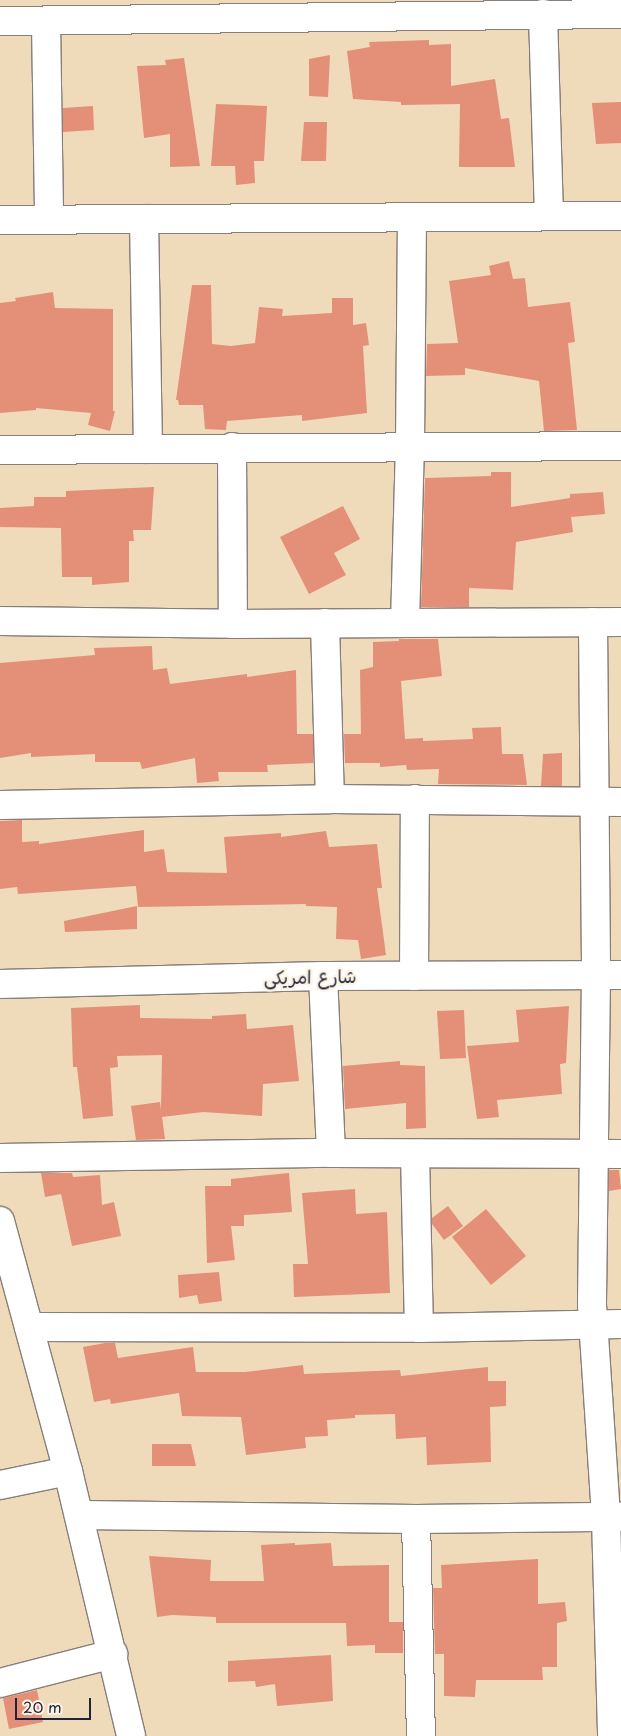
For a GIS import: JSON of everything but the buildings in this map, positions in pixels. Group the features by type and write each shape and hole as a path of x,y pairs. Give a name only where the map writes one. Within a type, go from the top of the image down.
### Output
{"street":[{"path":"0,21 46,21 206,9 404,8 544,14 621,14"},
{"path":"544,14 549,216"},
{"path":"46,21 49,219"},
{"path":"0,220 621,216"},
{"path":"404,623 410,446 412,218"},
{"path":"144,219 148,449"},
{"path":"0,450 232,447 621,446"},
{"path":"232,447 233,624"},
{"path":"0,621 233,624 621,622"},
{"path":"593,622 594,802 608,975 594,1155 593,1324 613,1518 612,1736"},
{"path":"325,623 330,799"},
{"path":"0,805 330,799 621,802"},
{"path":"414,976 415,799"},
{"name":"شارع امريكى","path":"0,984 323,976 608,975"},
{"path":"323,976 332,1153"},
{"path":"0,1158 332,1153 621,1154"},
{"path":"415,1154 419,1328"},
{"path":"0,1222 9,1288 29,1327 79,1515 131,1736"},
{"path":"29,1327 419,1328 621,1324"},
{"path":"0,1485 68,1471"},
{"path":"79,1515 416,1519 613,1518"},
{"path":"416,1519 421,1736"},
{"path":"0,1683 113,1654"}]}
